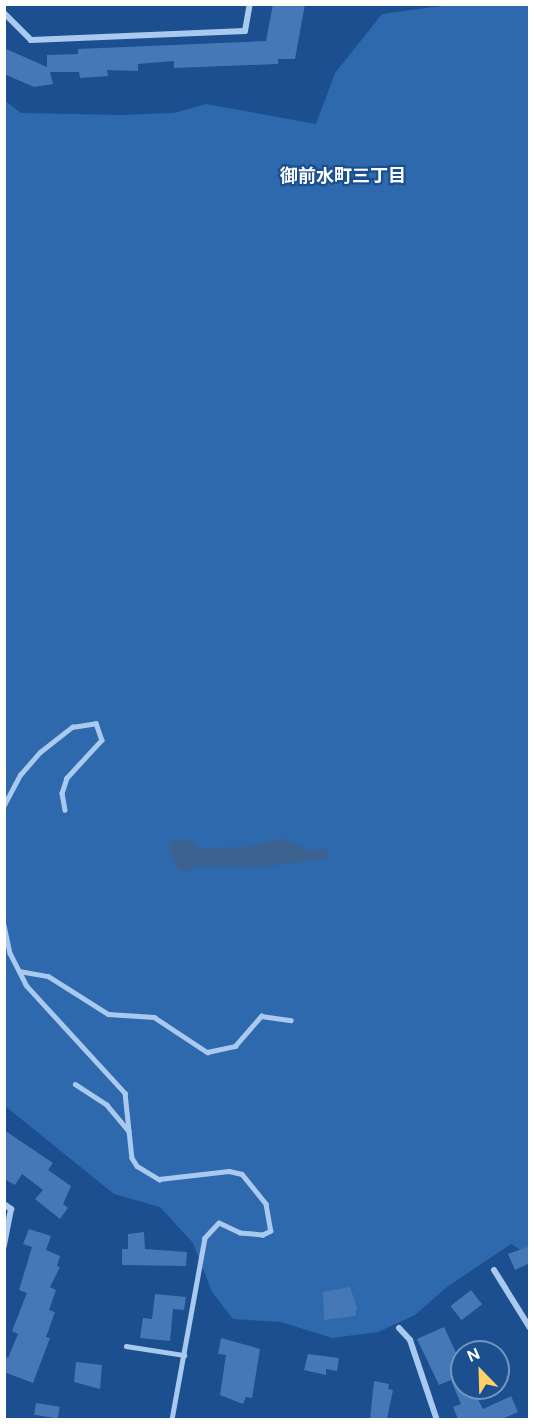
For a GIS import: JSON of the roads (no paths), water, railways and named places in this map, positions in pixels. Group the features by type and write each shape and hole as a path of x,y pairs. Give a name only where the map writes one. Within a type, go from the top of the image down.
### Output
{"street":[{"path":"4,13 31,40 245,31 250,4"},
{"path":"4,1204 11,1209 4,1246"},
{"path":"494,1270 530,1328"},
{"path":"399,1328 410,1340 437,1419"}],"lane":[{"path":"4,805 20,774 40,752 72,727 96,723 102,740 67,778 62,794 65,810"},
{"path":"4,925 10,953 33,994 117,1080 125,1093 132,1158 148,1175 159,1179 229,1172 242,1174 255,1186 271,1219 271,1231 263,1235 240,1233 219,1223 205,1238 172,1419"},
{"path":"19,971 48,976 108,1014 154,1017 207,1052 235,1046 261,1016 291,1020"},
{"path":"75,1084 107,1105 129,1131"},
{"path":"126,1346 184,1355"}],"district":[{"name":"御前水町三丁目","path":"343,176"}]}
